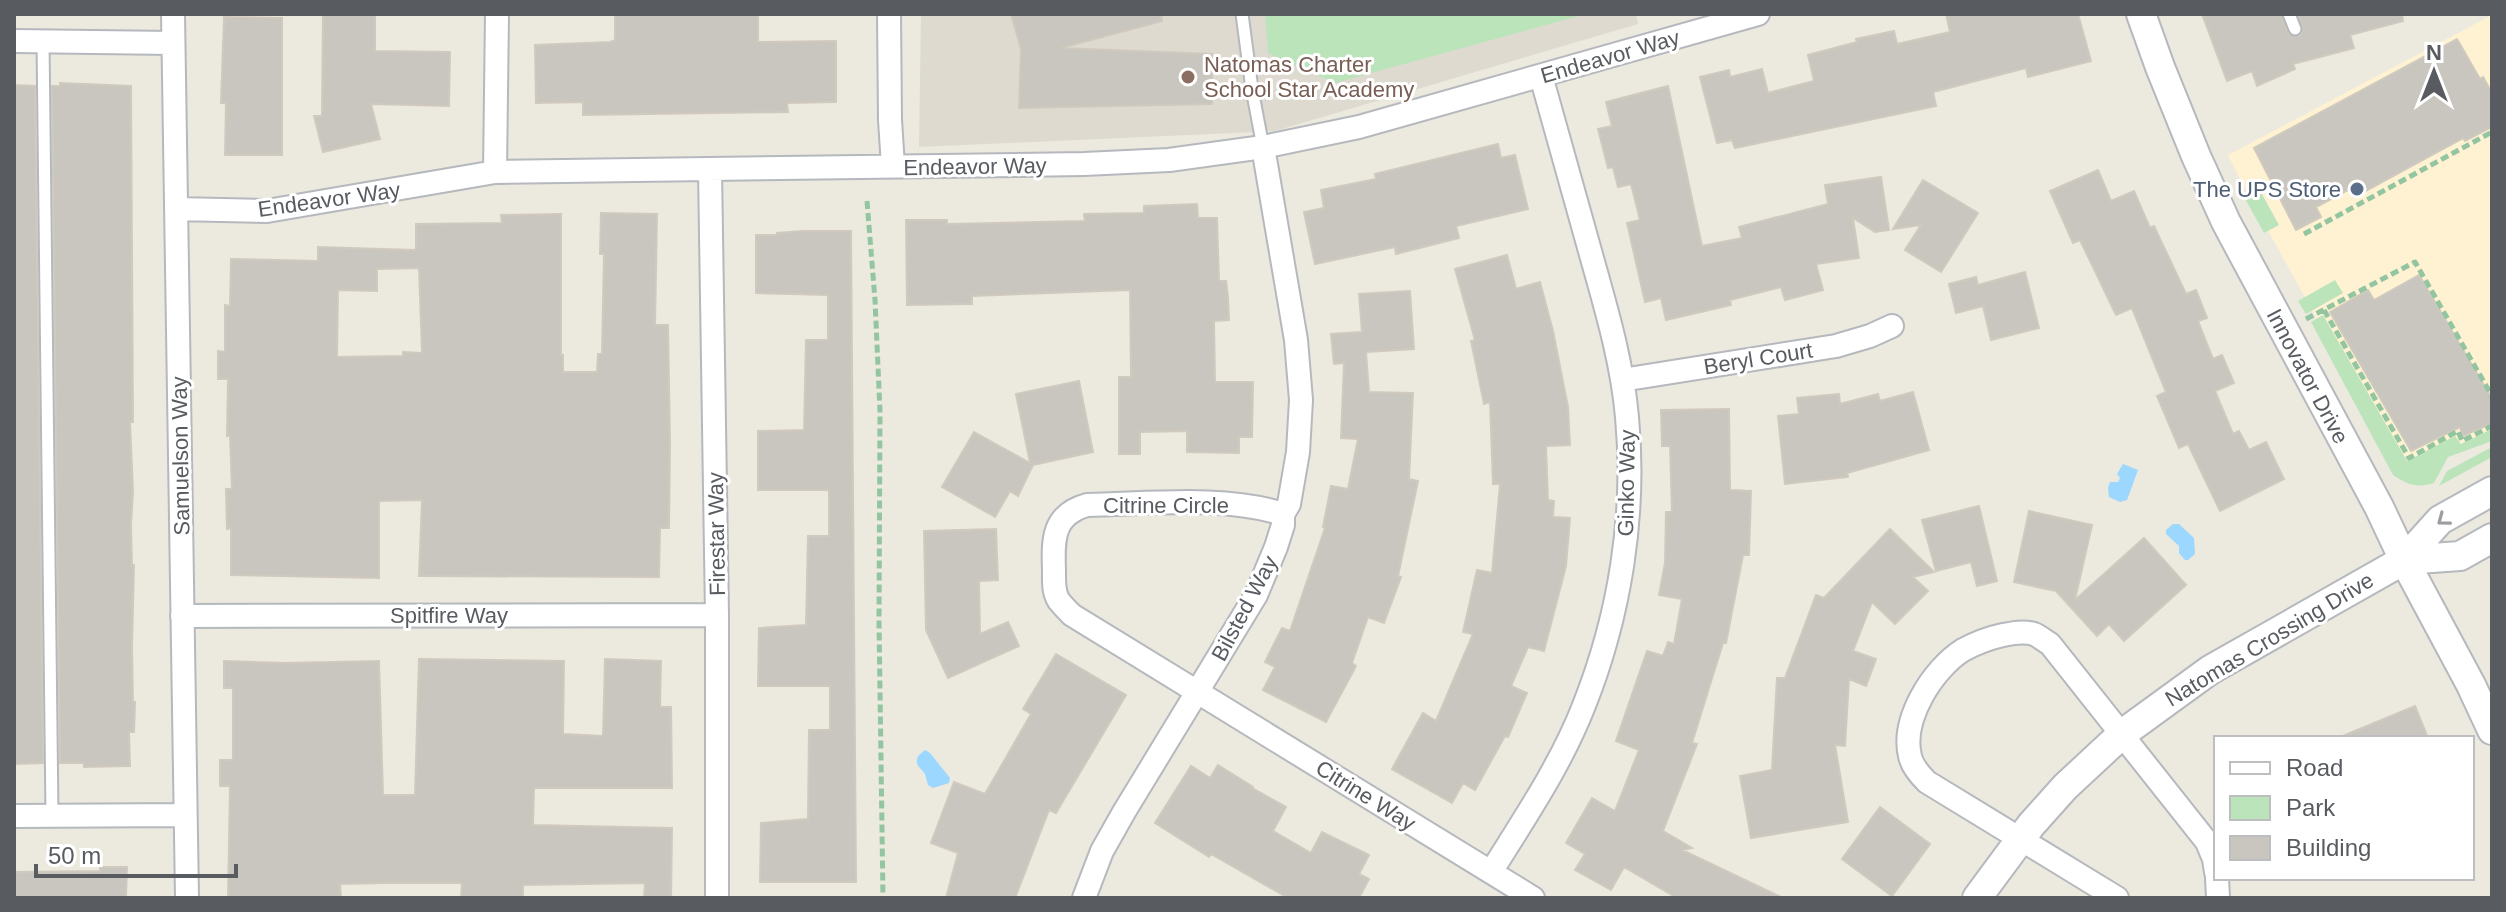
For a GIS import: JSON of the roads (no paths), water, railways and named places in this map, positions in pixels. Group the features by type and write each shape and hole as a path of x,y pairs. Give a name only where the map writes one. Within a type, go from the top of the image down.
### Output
{"street":[{"name":"Samuelson Way","path":"173,14 187,898"},
{"path":"495,172 497,14"},
{"path":"889,14 893,166"},
{"name":"Endeavor Way","path":"176,209 267,211 495,172 1084,164 1169,160 1263,147 1359,127 1758,14"},
{"name":"Innovator Drive","path":"2141,14 2172,97 2226,222 2379,507 2492,730"},
{"path":"14,41 173,43"},
{"name":"Ginko Way","path":"1491,872 1555,767 1583,709 1604,649 1621,576 1627,523 1630,470 1622,380 1610,322 1541,76"},
{"name":"Bilsted Way","path":"1084,898 1109,838 1256,595 1276,547 1283,514 1289,504 1298,452 1301,400 1296,340 1263,147"},
{"name":"Firestar Way","path":"710,170 717,615 717,898"},
{"name":"Beryl Court","path":"1622,380 1836,346 1892,326"},
{"name":"Natomas Crossing Drive","path":"1977,898 2031,825 2065,787 2122,734 2210,670 2404,560 2440,520 2492,491"},
{"name":"Citrine Circle","path":"1198,692 1072,615 1060,602 1055,590 1053,542 1057,527 1077,508 1087,505 1227,504 1260,507 1283,514"},
{"name":"Natomas Crossing Drive","path":"2404,560 2460,556 2492,538"},
{"name":"Spitfire Way","path":"182,616 717,615"},
{"path":"2117,898 1927,782 1917,772 1909,755 1917,705 1930,682 1946,663 1962,651 1986,639 2015,632 2033,634 2050,644 2207,842 2214,859"},
{"name":"Citrine Way","path":"1198,692 1533,898"},
{"path":"14,816 185,815"}],"lane":[{"path":"1242,14 1263,147"},
{"path":"2289,14 2295,29"},
{"path":"43,41 52,816"}],"water":[{"path":"2123,464 2138,470 2127,500 2120,502 2109,497 2108,488 2110,482 2118,482 2120,478 2117,474"},
{"path":"2173,524 2179,524 2194,538 2195,554 2188,560 2166,534"},
{"path":"925,750 950,778 949,783 933,788 928,785 917,762 918,756"}],"place":[{"name":"Natomas Charter School Star Academy","path":"1188,77"},
{"name":"The UPS Store","path":"2357,189"}]}
